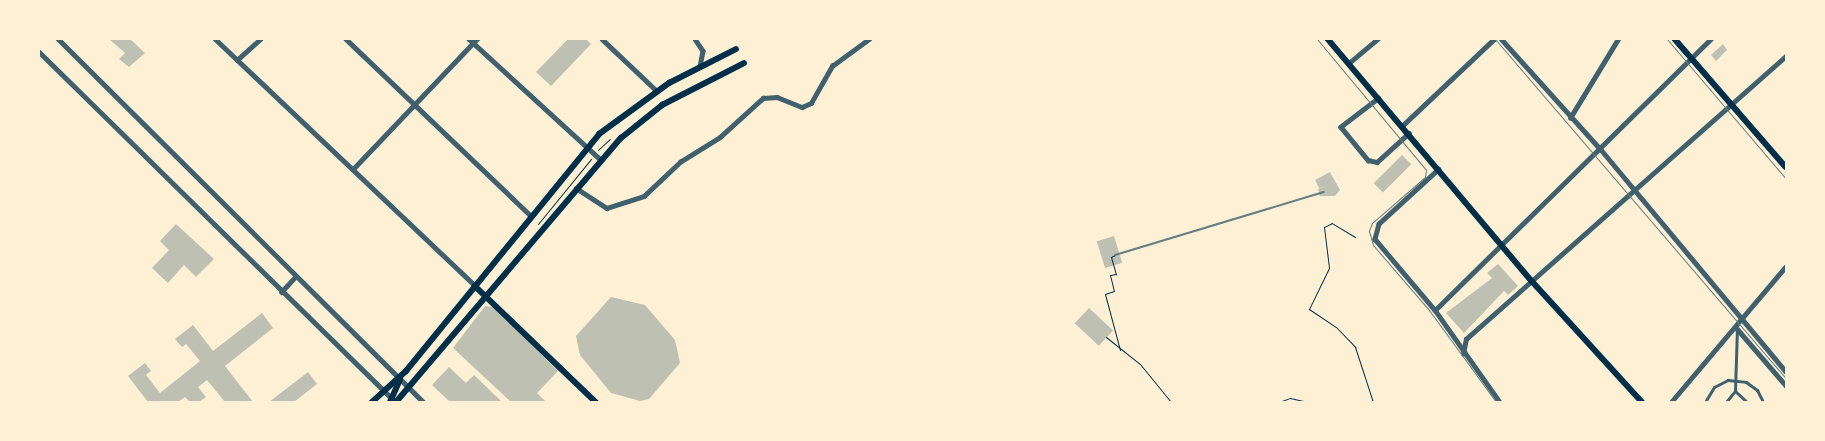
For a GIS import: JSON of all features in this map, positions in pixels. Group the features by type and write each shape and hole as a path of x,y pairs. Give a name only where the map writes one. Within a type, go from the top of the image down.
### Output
{"main road":[{"path":"1328,39 1504,245 1532,281 1642,402"},
{"path":"1675,39 1786,167"},
{"path":"372,402 406,371 586,148 656,91 736,49"},
{"path":"392,401 410,389 601,160 662,105 744,63"},
{"path":"475,286 596,402"},
{"path":"392,401 399,379"}],"street":[{"path":"58,39 295,278 423,402"},
{"path":"215,39 475,286"},
{"path":"237,60 260,39"},
{"path":"346,39 530,215"},
{"path":"469,39 475,41 586,148 601,160"},
{"path":"602,39 656,91"},
{"path":"695,39 703,51 700,67"},
{"path":"576,188 607,208 644,196 680,162 720,137 763,98 777,97 802,106 811,103 832,66 869,39"},
{"path":"1349,62 1378,39"},
{"path":"1402,126 1494,39"},
{"path":"1501,39 1570,118 1601,150 1786,372"},
{"path":"1570,118 1618,39"},
{"path":"1434,310 1504,245 1711,39"},
{"path":"353,169 475,41"},
{"path":"39,52 282,290 392,401"},
{"path":"1462,354 1466,339 1786,56"},
{"path":"1379,98 1341,127 1363,153 1377,162 1409,133"},
{"path":"1438,169 1379,224 1374,235 1378,245 1434,310 1462,354 1500,402"},
{"path":"1671,402 1737,329 1786,266"},
{"path":"282,290 295,278"},
{"path":"1726,402 1735,391 1737,329"},
{"path":"1737,329 1786,386"},
{"path":"1453,340 1466,339"},
{"path":"1705,402 1714,387 1735,380 1757,390 1763,402"},
{"path":"1735,391 1747,402"}],"path":[{"path":"1355,237 1332,223 1324,227 1330,268 1309,310 1336,327 1355,347 1373,402"},
{"path":"1116,256 1111,257 1116,274 1110,276 1114,291 1105,294 1120,350"},
{"path":"1106,337 1140,364 1171,402"},
{"path":"1279,402 1290,398 1307,402"}],"building":[{"path":"109,39 130,39 145,53 129,67 119,59 125,53"},
{"path":"568,39 586,39 591,44 551,86 536,72"},
{"path":"1723,44 1727,50 1716,61 1711,55"},
{"path":"1402,155 1411,164 1383,192 1374,183"},
{"path":"1330,172 1340,190 1335,196 1320,196 1318,189 1326,186 1319,188 1315,180"},
{"path":"176,224 214,259 196,277 184,265 168,283 152,268 169,250 160,241"},
{"path":"1114,236 1122,263 1105,268 1097,241"},
{"path":"1498,264 1518,286 1508,295 1504,291 1464,333 1446,313 1492,278 1487,273"},
{"path":"611,297 645,305 675,340 680,363 649,399 640,401 611,393 580,355 576,336"},
{"path":"485,306 493,307 558,371 537,393 546,402 511,402 453,348"},
{"path":"1089,308 1113,331 1099,346 1075,323"},
{"path":"262,313 273,328 225,366 253,402 225,402 207,380 198,387 206,397 199,402 190,402 185,397 178,402 148,402 128,376 145,363 151,371 146,375 160,393 200,361 186,344 182,347 175,339 193,325 213,351"},
{"path":"449,367 466,383 474,375 501,401 450,402 432,385"},
{"path":"308,372 317,384 294,402 269,402"}],"tram line":[{"path":"1317,39 1426,170 1425,177 1372,223 1369,231 1373,245 1429,310 1496,402"},
{"path":"1495,39 1786,378"},
{"path":"1667,39 1786,179"}],"railway":[{"path":"1115,255 1324,192"}]}
